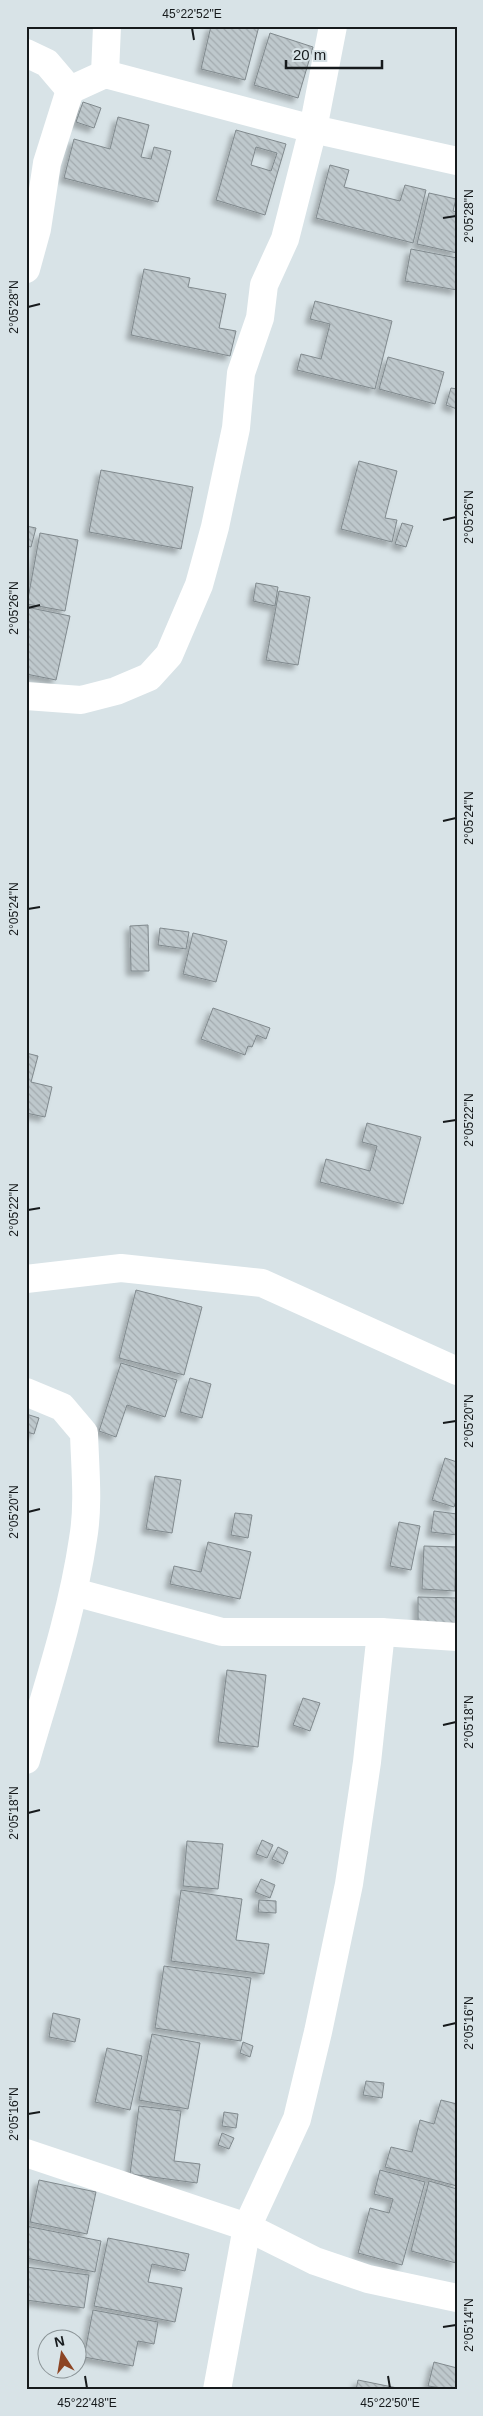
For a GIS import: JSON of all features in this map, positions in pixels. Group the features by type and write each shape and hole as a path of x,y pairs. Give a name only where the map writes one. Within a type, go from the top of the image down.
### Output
{"street":[{"path":"105,74 107,26"},
{"path":"26,696 81,700 116,691 149,677 169,655 199,585 215,526 236,428 241,373 260,318 264,285 285,239 313,129 333,26"},
{"path":"26,52 46,64 70,90"},
{"path":"26,269 37,229 47,163 70,90 105,74 313,129 457,160"},
{"path":"26,1279 121,1268 262,1283 457,1371"},
{"path":"26,1392 62,1407 84,1433 84,1537 74,1592 26,1760"},
{"path":"74,1592 222,1632 381,1632 457,1637"},
{"path":"217,2390 247,2226 297,2119 318,2032 349,1884 367,1762 381,1632"},
{"path":"26,2153 247,2226 332,2268 368,2280 457,2298"}],"building":[{"path":"211,26 259,26 245,80 201,69"},
{"path":"270,33 313,47 298,98 254,85"},
{"path":"83,102 101,108 94,128 76,122"},
{"path":"118,117 149,125 141,157 151,159 154,147 171,151 158,202 64,178 74,139 110,149"},
{"path":"236,130 286,144 265,215 216,200","holes":["256,147 277,153 271,171 251,165"]},
{"path":"330,165 349,170 344,187 400,201 405,185 426,190 413,243 316,218"},
{"path":"429,193 456,199 453,211 457,212 457,253 417,244"},
{"path":"411,249 457,258 457,290 405,281"},
{"path":"144,269 190,278 188,287 226,294 219,328 236,331 230,356 131,335"},
{"path":"315,301 392,321 375,389 297,370 301,354 321,359 330,324 310,319"},
{"path":"388,357 444,372 435,404 379,389"},
{"path":"451,388 457,389 457,409 446,405"},
{"path":"359,461 397,471 385,518 397,520 392,542 341,529"},
{"path":"101,470 193,487 181,549 89,532"},
{"path":"402,523 413,526 406,547 395,544"},
{"path":"26,526 36,528 31,547 26,546"},
{"path":"40,533 78,540 65,611 27,604"},
{"path":"256,583 278,587 275,606 253,601"},
{"path":"279,591 310,597 298,665 266,660"},
{"path":"26,607 70,616 56,680 26,674"},
{"path":"148,925 149,971 131,971 130,926"},
{"path":"160,928 189,932 186,949 158,945"},
{"path":"193,933 227,941 216,982 183,974"},
{"path":"213,1008 270,1028 266,1039 257,1035 252,1047 248,1046 245,1055 201,1039"},
{"path":"26,1053 38,1056 31,1082 52,1087 45,1117 26,1113"},
{"path":"367,1123 421,1137 403,1204 320,1182 326,1159 370,1171 377,1146 362,1142"},
{"path":"136,1290 202,1307 184,1375 119,1358"},
{"path":"121,1363 177,1380 165,1417 127,1405 116,1437 99,1431"},
{"path":"190,1378 211,1384 202,1418 180,1412"},
{"path":"26,1414 39,1418 34,1434 26,1432"},
{"path":"445,1458 457,1462 457,1498 454,1507 432,1500"},
{"path":"155,1476 181,1480 172,1533 146,1529"},
{"path":"434,1511 457,1514 457,1535 431,1532"},
{"path":"235,1513 252,1515 248,1538 231,1535"},
{"path":"399,1522 420,1526 411,1570 390,1566"},
{"path":"208,1542 251,1552 240,1599 170,1584 174,1566 201,1572"},
{"path":"424,1546 456,1547 455,1591 422,1589"},
{"path":"418,1597 457,1598 457,1625 418,1625"},
{"path":"227,1670 266,1675 258,1747 218,1742"},
{"path":"303,1698 320,1703 310,1731 293,1725"},
{"path":"262,1840 273,1845 267,1858 256,1854"},
{"path":"187,1841 223,1844 218,1889 183,1886"},
{"path":"278,1847 288,1852 283,1864 272,1859"},
{"path":"261,1879 275,1885 270,1898 255,1892"},
{"path":"181,1890 242,1899 236,1940 269,1944 264,1974 171,1961"},
{"path":"259,1900 276,1901 276,1913 258,1912"},
{"path":"164,1966 251,1978 241,2041 155,2028"},
{"path":"53,2013 80,2019 75,2042 49,2037"},
{"path":"152,2034 200,2043 188,2109 139,2100"},
{"path":"243,2042 253,2046 250,2057 240,2053"},
{"path":"107,2048 142,2056 130,2110 95,2102"},
{"path":"366,2081 384,2083 382,2098 363,2095"},
{"path":"441,2100 457,2104 457,2186 385,2167 391,2147 412,2152 420,2120 434,2124"},
{"path":"139,2106 181,2111 174,2161 200,2164 197,2183 130,2174"},
{"path":"224,2112 238,2114 236,2128 222,2126"},
{"path":"222,2133 234,2138 229,2149 218,2145"},
{"path":"380,2170 425,2182 402,2265 358,2253 370,2208 389,2213 393,2199 374,2194"},
{"path":"39,2180 96,2192 87,2234 30,2222"},
{"path":"429,2181 457,2189 456,2263 411,2251"},
{"path":"26,2226 101,2241 95,2272 26,2258"},
{"path":"108,2238 189,2254 185,2271 152,2264 148,2282 182,2288 175,2322 94,2306"},
{"path":"26,2267 89,2275 84,2308 26,2300"},
{"path":"93,2310 158,2322 154,2344 138,2341 133,2366 88,2358 88,2336"},
{"path":"434,2362 457,2368 457,2390 428,2386"},
{"path":"358,2380 407,2390 356,2390"}]}
